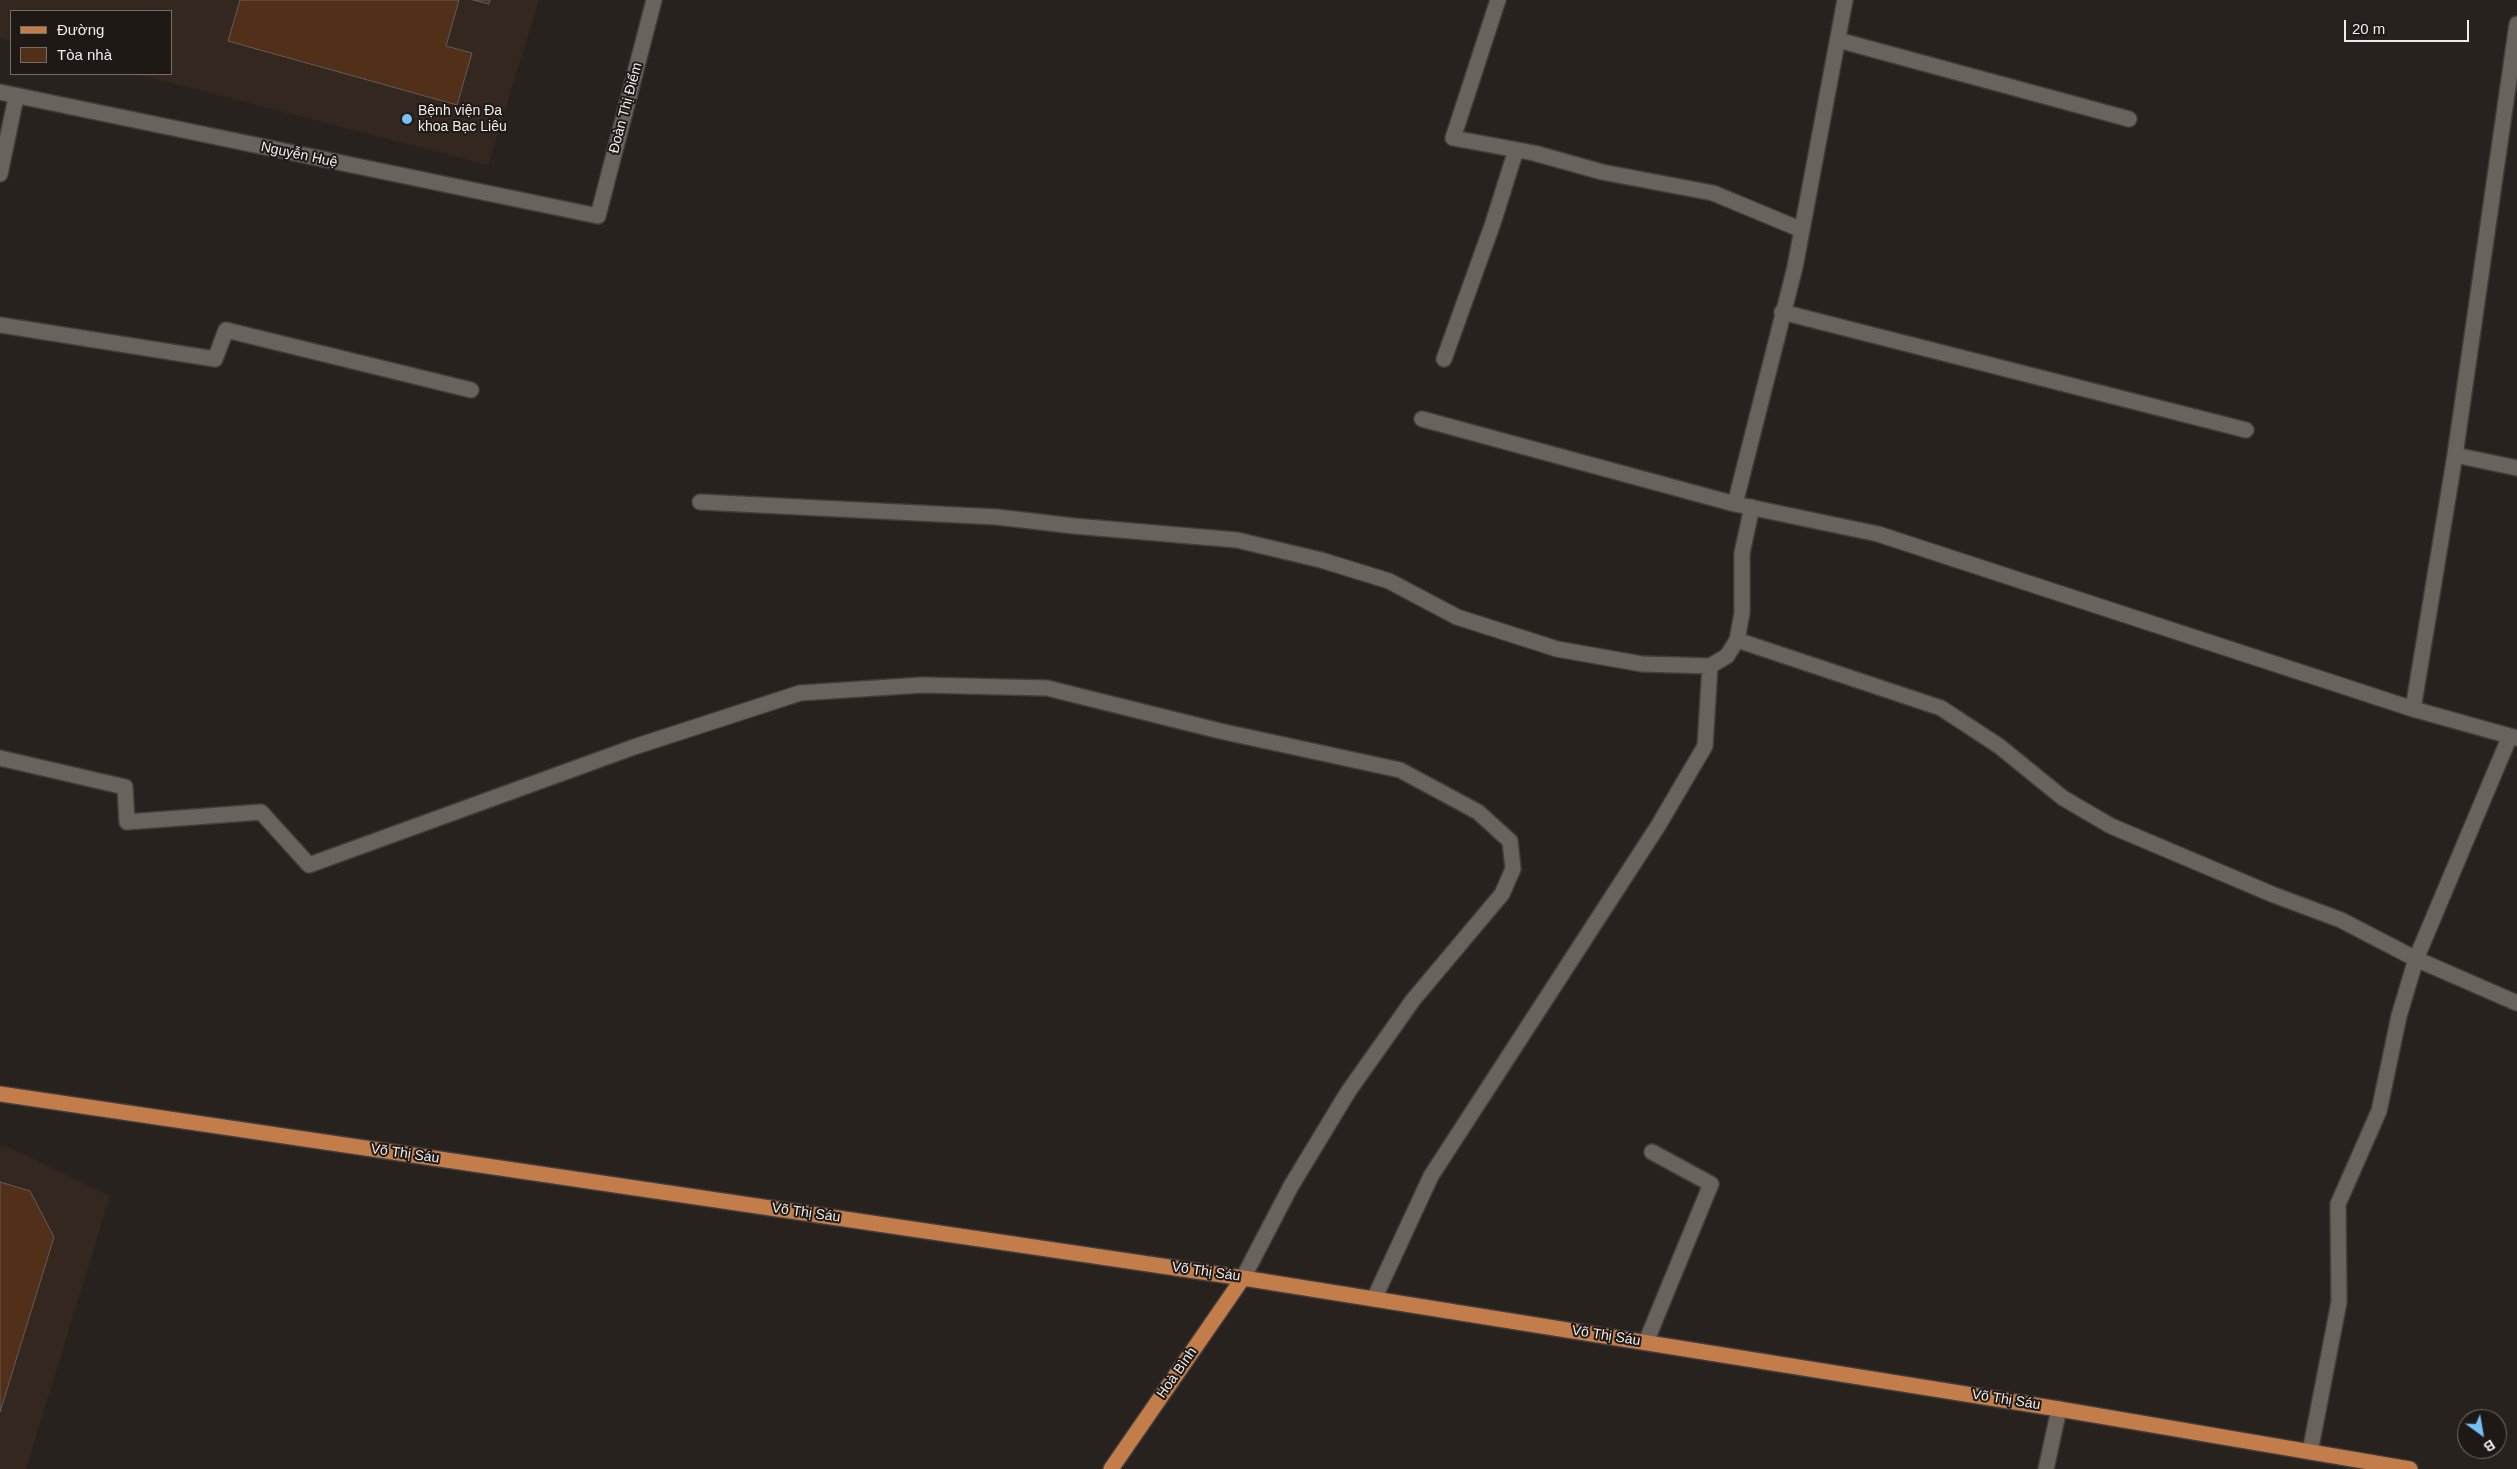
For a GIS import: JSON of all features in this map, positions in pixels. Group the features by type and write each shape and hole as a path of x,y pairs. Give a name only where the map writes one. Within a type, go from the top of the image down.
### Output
{"main road":[{"name":"Võ Thị Sáu","path":"0,1094 1243,1278 2059,1409 2410,1469"},
{"name":"Hoà Bình","path":"1111,1469 1243,1278"}],"street":[{"name":"Đoàn Thị Điểm","path":"598,216 654,0"},
{"path":"1498,0 1453,138 1516,150 1602,172 1713,194 1802,230"},
{"path":"1735,504 1782,312 1795,267 1845,0"},
{"path":"2413,709 2455,455 2517,24"},
{"path":"1838,40 2129,120"},
{"name":"Nguyễn Huệ","path":"0,92 16,97 598,216"},
{"path":"0,174 16,97"},
{"path":"1444,359 1493,223 1516,150"},
{"path":"1782,312 2246,430"},
{"path":"0,325 215,360 226,330 471,390"},
{"path":"1422,419 1735,504 1878,534 2413,709 2514,737 2416,960 2399,1016 2379,1112 2338,1204 2339,1302 2310,1452"},
{"path":"2455,455 2517,468"},
{"path":"700,502 997,517 1074,526 1237,540 1321,560 1389,581 1457,617 1556,649 1642,664 1710,666 1727,656 1737,640 1742,613 1742,553 1752,507"},
{"path":"1737,640 1941,708 1999,746 2063,798 2111,826 2274,895 2341,920 2416,960 2517,1002"},
{"path":"1374,1299 1431,1176 1653,834 1705,746 1710,666"},
{"path":"0,758 125,787 127,822 261,812 309,866 634,747 800,693 922,685 1047,688 1220,731 1400,770 1478,812 1510,841 1513,869 1502,894 1413,1000 1348,1092 1291,1186 1243,1278"},
{"path":"1646,1342 1711,1184 1652,1152"},
{"path":"2046,1469 2059,1409"}],"shaded area":[{"name":"Bệnh viện Đa khoa Bạc Liêu","path":"0,0 539,0 488,165 141,75 172,75 172,10 10,10 10,41 0,38"},
{"path":"0,1146 8,1147 110,1196 26,1469 0,1469"}],"building":[{"path":"240,0 459,0 446,46 472,53 457,105 228,41"},
{"path":"473,0 490,0 489,4"},
{"path":"0,1182 30,1191 54,1237 0,1412"}],"place":[{"name":"Bệnh viện Đa khoa Bạc Liêu","path":"407,119"}]}
